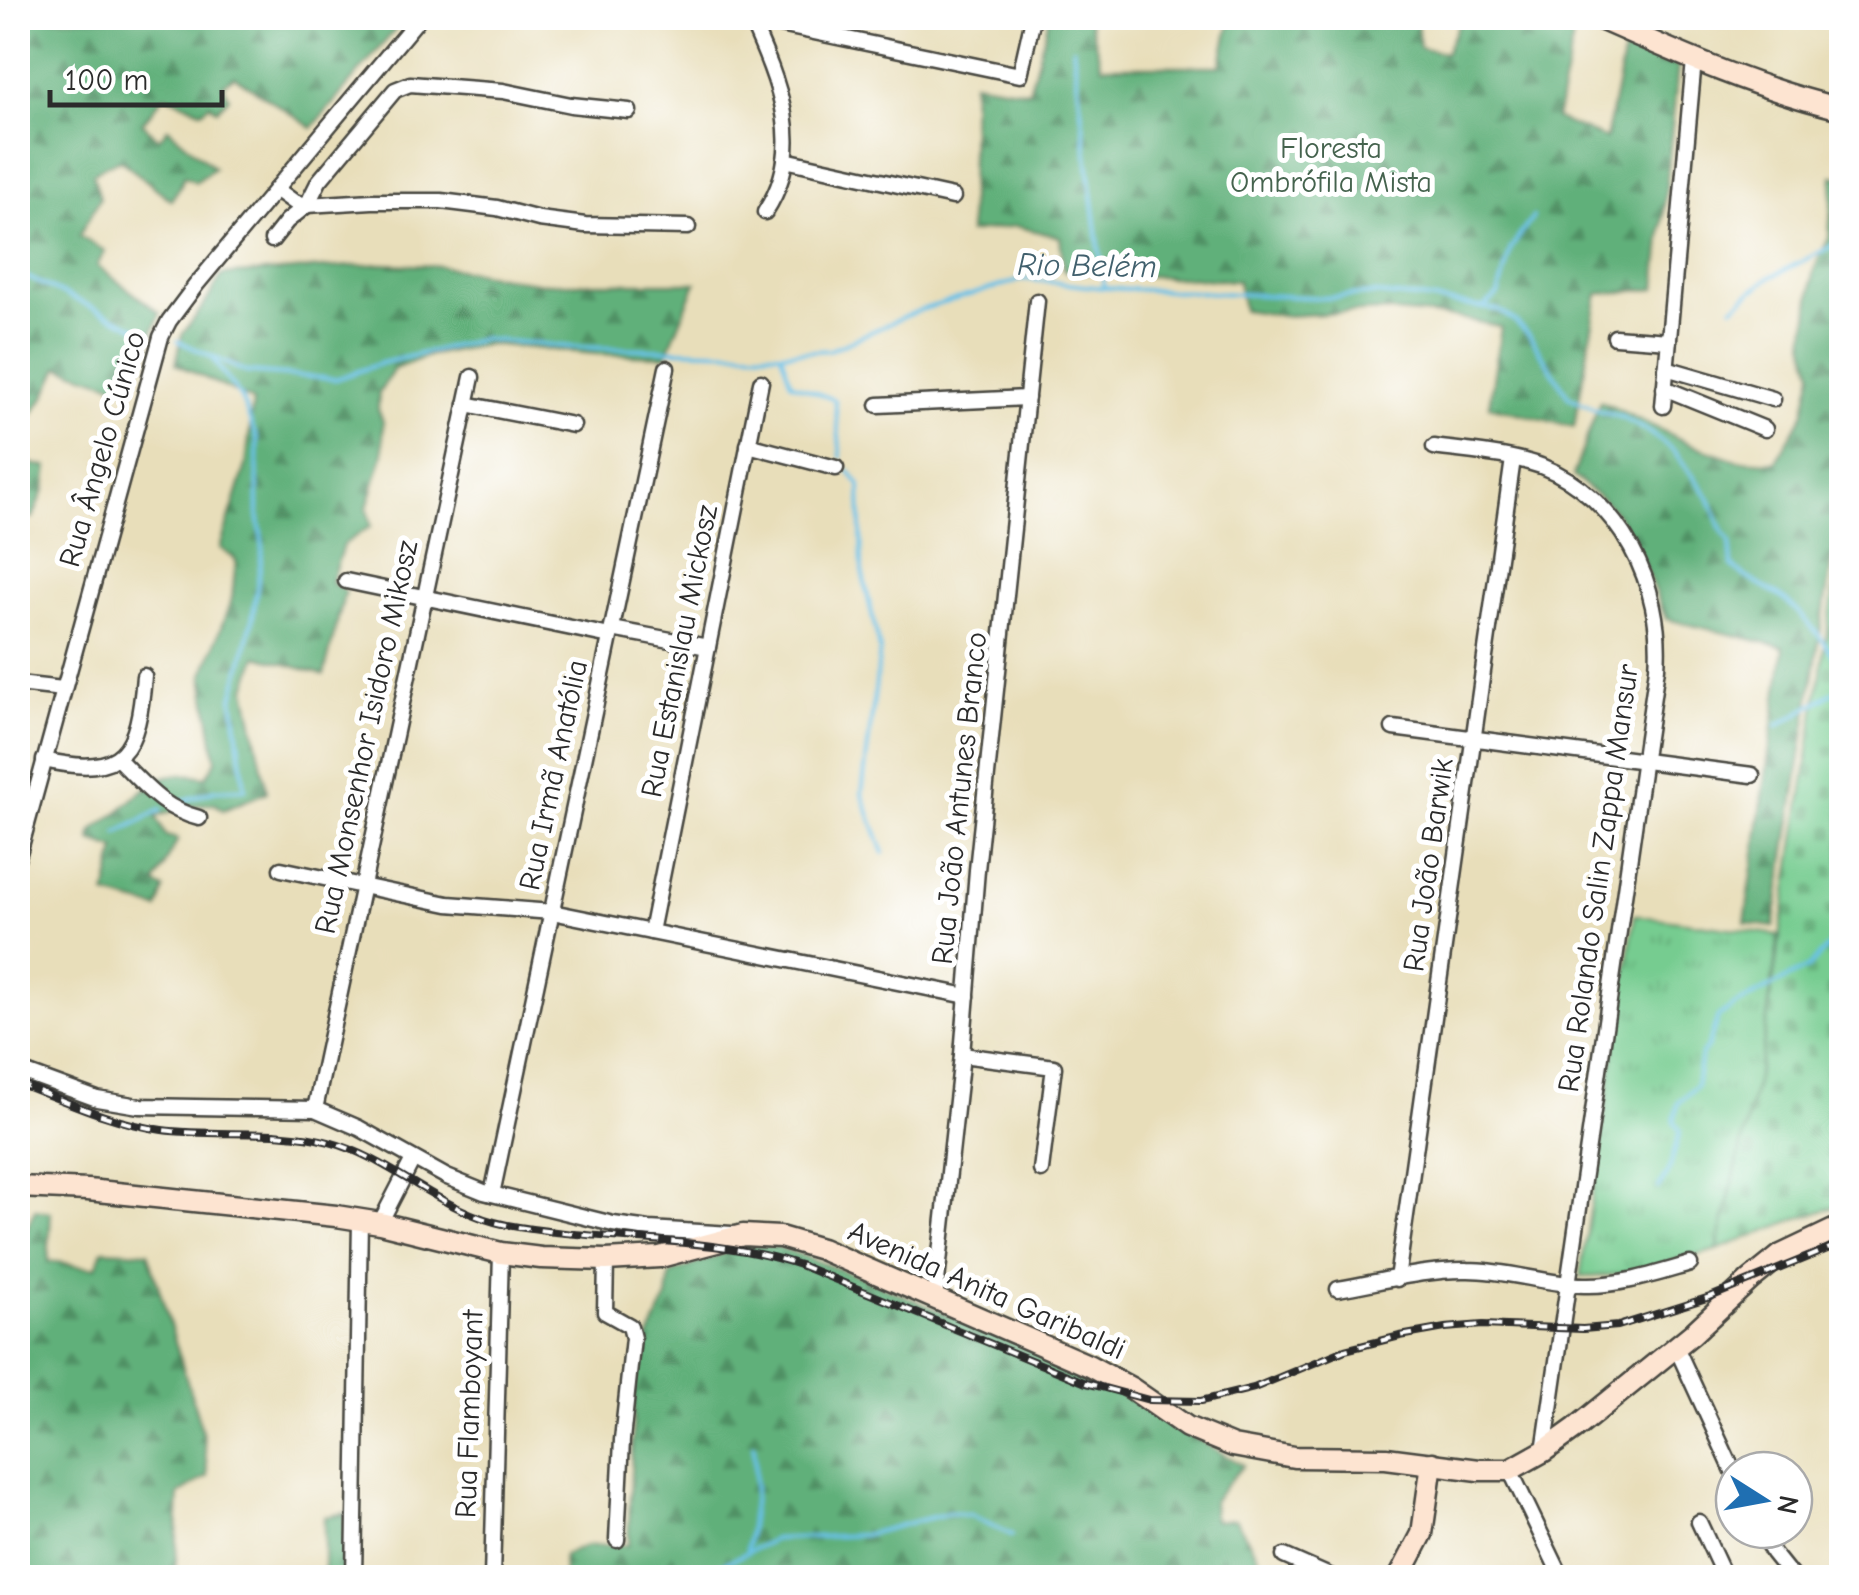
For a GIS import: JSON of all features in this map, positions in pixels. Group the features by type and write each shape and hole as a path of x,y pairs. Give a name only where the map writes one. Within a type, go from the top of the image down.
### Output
{"main road":[{"path":"1598,18 1631,23 1694,60 1786,95 1842,109"},
{"name":"Avenida Anita Garibaldi","path":"18,1187 294,1210 370,1221 501,1252 561,1260 660,1257 743,1234 780,1237 798,1241 1115,1378 1187,1427 1214,1440 1251,1451 1294,1456 1386,1458 1478,1470 1510,1470"},
{"path":"1510,1470 1544,1451 1676,1347 1781,1255 1842,1226"},
{"path":"1399,1578 1422,1534 1432,1463"}],"street":[{"name":"Rua Ângelo Cúnico","path":"18,857 161,336 182,303 419,18"},
{"path":"749,18 1020,75 1033,18"},
{"path":"749,18 778,82 786,122 785,160 777,190 765,212"},
{"path":"1662,406 1694,60"},
{"path":"272,240 287,221 308,205 319,181 401,86 471,88 588,108 630,111"},
{"path":"785,160 953,197"},
{"path":"288,176 304,190 308,205"},
{"path":"276,189 294,202 308,205 441,201 572,224 688,227"},
{"name":"Rua João Antunes Branco","path":"935,1299 1037,301"},
{"path":"1615,337 1668,341"},
{"name":"Rua Irmã Anatólia","path":"492,1194 667,368"},
{"path":"1666,368 1773,399"},
{"name":"Rua Monsenhor Isidoro Mikosz","path":"314,1109 472,377"},
{"name":"Rua Estanislau Mickosz","path":"651,932 761,382"},
{"path":"1664,388 1764,429"},
{"path":"878,405 1027,398"},
{"path":"466,404 573,425"},
{"path":"748,445 836,468"},
{"name":"Rua Rolando Salin Zappa Mansur","path":"1434,447 1513,459 1553,472 1580,488 1623,535 1643,572 1654,610 1658,650 1544,1451"},
{"name":"Rua João Barwik","path":"1397,1279 1513,459"},
{"path":"346,581 611,633 708,647"},
{"path":"44,760 92,765 117,758 128,748 139,723 144,676"},
{"path":"18,684 63,689"},
{"path":"1394,728 1752,776"},
{"path":"117,758 164,804 199,818"},
{"path":"281,868 448,904 552,912 967,996"},
{"path":"962,1056 1054,1067 1041,1170"},
{"path":"18,1070 118,1104 314,1109 359,1128 460,1183 492,1194 613,1224 743,1234"},
{"path":"354,1578 370,1221 414,1159"},
{"name":"Rua Flamboyant","path":"492,1578 501,1252"},
{"path":"606,1260 605,1312 630,1326 632,1338 617,1540"},
{"path":"1338,1289 1468,1270 1568,1284 1613,1284 1690,1264"},
{"path":"1676,1347 1723,1450"},
{"path":"1510,1470 1562,1578"},
{"path":"1699,1522 1724,1577"},
{"path":"1772,1550 1794,1578"},
{"path":"1284,1556 1334,1578"}],"green space":[{"path":"18,18 405,18 312,128 234,76 223,85 229,97 217,110 210,104 202,111 165,95 142,123 159,139 168,128 214,168 196,182 184,176 171,200 120,160 106,165 93,174 100,198 79,236 105,251 97,266 160,313 131,390 59,367 45,397 18,433"},
{"name":"Floresta Ombrófila Mista","path":"1049,18 1088,18 1102,66 1220,66 1231,18 1417,18 1419,47 1445,53 1461,18 1577,18 1556,119 1606,139 1626,41 1678,66 1656,289 1598,294 1574,427 1489,406 1501,327 1455,317 1381,311 1284,316 1243,310 1238,281 1064,271 1060,237 1015,226 969,233 973,82 1029,91"},
{"path":"1833,176 1841,177 1841,502 1774,927 1745,923 1784,647 1666,619 1632,536 1610,506 1573,476 1600,401 1690,444 1736,460 1775,462 1804,414 1813,372 1805,342 1813,272 1829,237"},
{"path":"381,264 439,266 540,283 696,283 666,356 489,344 430,355 394,369 379,393 383,455 367,508 371,526 343,545 331,582 345,591 324,675 257,656 246,688 267,792 223,810 214,803 180,808 156,817 166,836 178,839 155,884 164,889 158,909 106,895 116,849 91,841 92,831 157,780 177,775 206,777 216,761 203,676 232,598 236,560 220,548 246,465 253,401 176,364 182,335 222,275"},
{"path":"18,461 48,467 45,488 33,518 18,516"},
{"path":"1841,543 1841,1205 1717,1250 1761,1059"},
{"path":"1635,915 1779,935 1761,1060 1717,1250 1632,1272 1580,1277"},
{"path":"35,1210 51,1212 48,1262 96,1267 103,1250 148,1252 203,1434 208,1476 179,1494 175,1577 18,1577 18,1238"},
{"path":"746,1245 778,1247 861,1277 1113,1386 1243,1465 1213,1501 1214,1521 1235,1519 1259,1557 1236,1578 564,1578 563,1555 586,1546 628,1545 635,1379 641,1355 667,1298 670,1274"},
{"path":"345,1513 344,1577 324,1577 324,1517"}],"waterway":[{"path":"1073,48 1104,286"},
{"path":"1484,307 1498,295 1511,248 1533,217"},
{"path":"1733,307 1767,279 1842,241"},
{"name":"Rio Belém","path":"18,273 150,334"},
{"name":"Rio Belém","path":"178,341 246,372 336,379 382,363 483,339 571,347 781,353 830,350 920,310 1024,279 1104,288 1325,298 1376,294 1498,310 1529,335 1569,397 1621,417 1673,450 1709,497 1730,541 1732,566 1795,609 1825,644 1842,675"},
{"path":"781,354 791,383 835,400 841,457"},
{"path":"177,803 215,790 245,789 233,698 252,622 263,547 258,514 257,439 241,398 211,356"},
{"path":"848,470 860,485 862,571 880,650 862,794 884,853"},
{"path":"1777,726 1838,690 1842,682"},
{"path":"117,833 161,810"},
{"name":"Rio Belém","path":"1659,1188 1670,1167 1680,1131 1674,1121 1678,1103 1696,1086 1701,1055 1718,1017 1809,967 1832,943 1842,903"},
{"path":"747,1550 755,1487 754,1445"},
{"path":"707,1578 715,1568 774,1539 863,1535 949,1513 970,1515 1012,1535"}],"railway":[{"path":"18,1083 143,1127 289,1135 329,1142 374,1160 460,1209 507,1225 692,1243 800,1265 1086,1383 1149,1400 1201,1401 1254,1388 1345,1350 1445,1328 1618,1326 1710,1297 1842,1243"}]}
